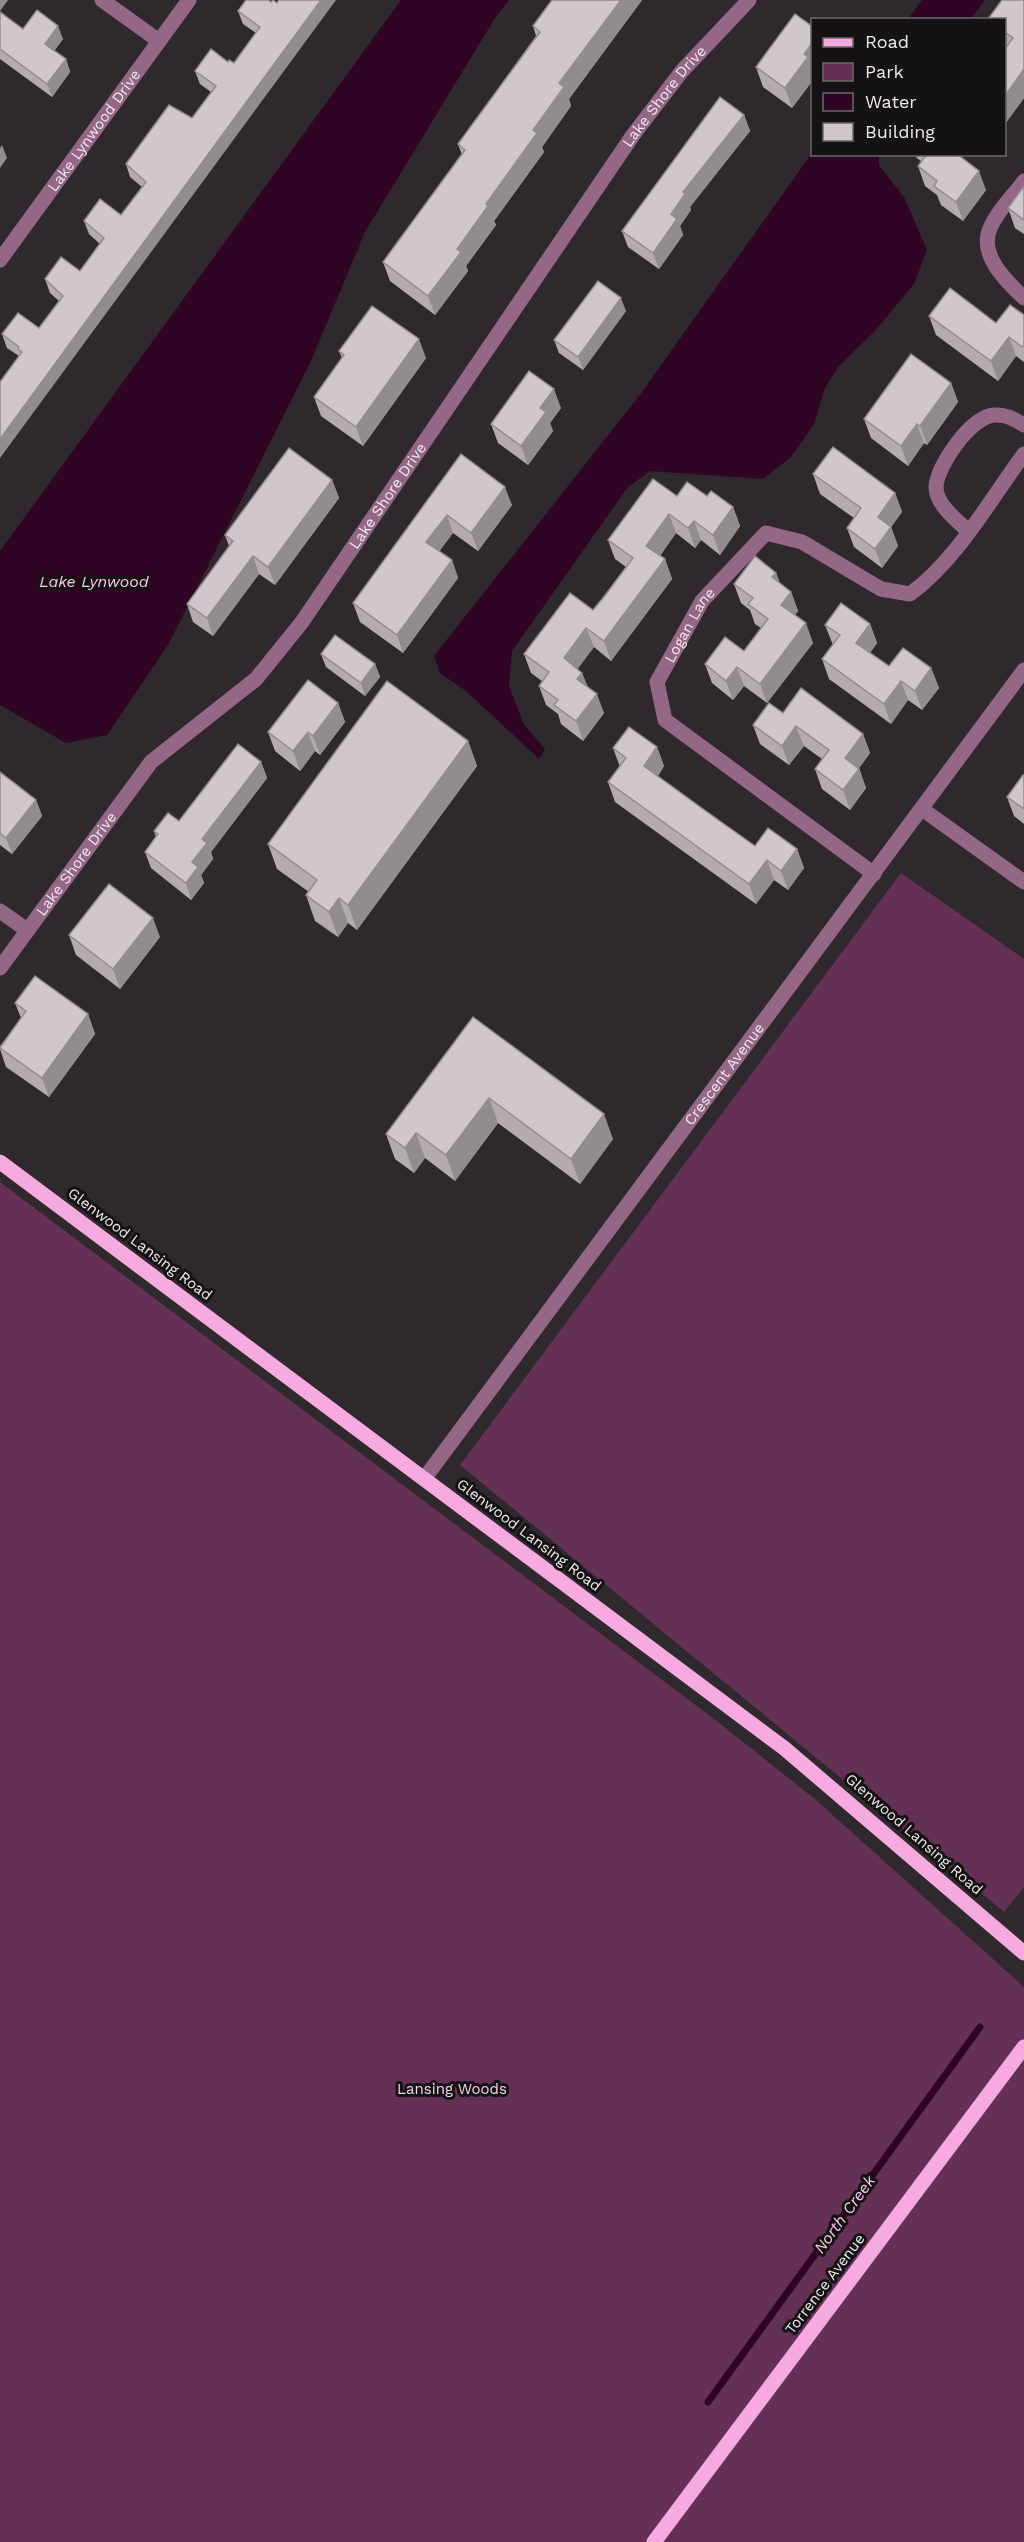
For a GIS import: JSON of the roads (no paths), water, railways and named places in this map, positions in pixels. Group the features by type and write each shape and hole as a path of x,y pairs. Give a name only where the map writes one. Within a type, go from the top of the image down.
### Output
{"main road":[{"name":"Glenwood Lansing Road","path":"0,1162 784,1748 1024,1953"},
{"name":"Torrence Avenue","path":"654,2542 1024,2046"}],"street":[{"path":"102,0 159,41"},
{"name":"Lake Lynwood Drive","path":"0,260 189,0"},
{"name":"Lake Shore Drive","path":"0,968 151,762 256,679 302,622 633,135 682,71 748,0"},
{"path":"1024,181 990,228 989,253 1001,277 1024,298"},
{"path":"968,531 940,503 936,487 944,465 959,440 975,423 992,415 1009,417 1024,425"},
{"name":"Logan Lane","path":"874,874 665,720 657,682 702,601 766,533 802,542 881,589 910,594 926,583 968,531 1024,454"},
{"name":"Crescent Avenue","path":"424,1479 1024,670"},
{"path":"922,809 1024,882"},
{"path":"0,911 27,930"}],"water":[{"name":"Lake Lynwood","path":"401,0 509,0 495,18 365,232 310,363 168,645 107,735 66,743 0,705 0,551"},
{"path":"922,0 985,0 972,18 909,18"},
{"path":"811,154 879,156 879,165 904,197 927,250 914,284 874,332 839,366 825,388 814,424 791,457 763,479 650,471 628,487 512,651 509,686 524,725 545,749 539,759 466,691 440,673 434,656 639,396"}],"waterway":[{"name":"North Creek","path":"708,2402 980,2027"}],"park label":[{"name":"Lansing Woods","path":"452,2089"}]}
